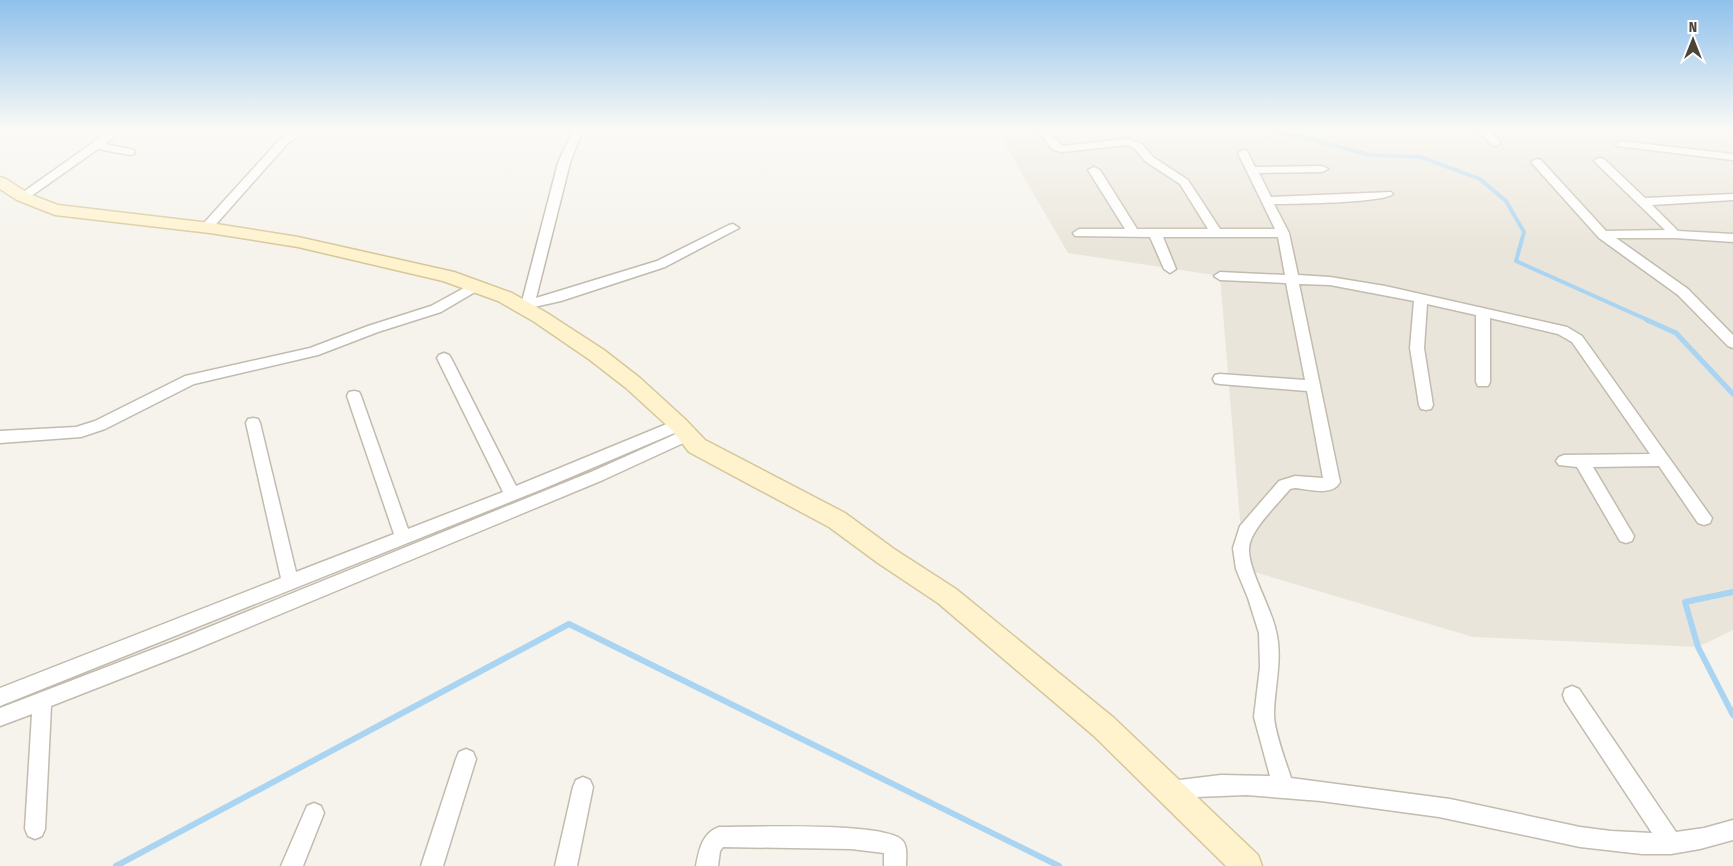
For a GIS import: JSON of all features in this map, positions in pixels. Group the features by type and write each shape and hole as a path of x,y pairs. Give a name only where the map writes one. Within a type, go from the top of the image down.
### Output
{"main road":[{"path":"0,182 23,197 55,210 206,228 298,242 448,276 528,306 633,383 683,430 697,446 837,520 886,556 947,596 1104,727 1247,866"}],"street":[{"path":"23,197 62,169"},
{"path":"206,228 259,169"},
{"path":"528,306 562,169"},
{"path":"1165,169 1184,182 1216,232"},
{"path":"1283,786 1264,717 1268,667 1268,633 1257,598 1244,569 1241,548 1246,531 1285,485 1295,482 1328,485 1332,482 1283,233 1252,170 1293,169"},
{"path":"1544,169 1603,235 1683,292 1733,343"},
{"path":"1608,169 1676,234"},
{"path":"1094,170 1133,233"},
{"path":"1268,202 1351,198 1387,194"},
{"path":"1641,202 1733,197"},
{"path":"528,306 661,264 733,228"},
{"path":"1079,233 1283,233"},
{"path":"1155,233 1170,269"},
{"path":"1603,235 1676,234 1733,238"},
{"path":"1220,276 1330,281 1562,330 1577,340 1704,518"},
{"path":"0,437 76,433 100,425 190,380 313,352 373,329 436,309 476,286"},
{"path":"1421,299 1417,348 1426,405"},
{"path":"1483,312 1483,382"},
{"path":"444,358 512,494"},
{"path":"1220,379 1312,386"},
{"path":"354,396 403,537"},
{"path":"253,423 290,582"},
{"path":"0,697 512,494 683,430"},
{"path":"0,717 597,476 683,430"},
{"path":"1564,461 1662,460"},
{"path":"1582,461 1626,536"},
{"path":"1572,694 1672,843"},
{"path":"35,829 42,701"},
{"path":"432,866 466,759"},
{"path":"1171,791 1194,786 1283,786 1459,810 1580,838 1631,842 1672,843 1700,840 1733,830"},
{"path":"566,866 583,787"},
{"path":"292,866 314,813"},
{"path":"708,866 710,847 719,837 851,839 887,843 895,848 895,866"}],"shaded area":[{"path":"1019,169 1733,169 1733,630 1698,647 1473,637 1244,569 1220,276 1068,253"}],"waterway":[{"path":"1454,169 1480,179 1506,201 1524,232 1516,261 1650,321"},
{"path":"1647,320 1676,333 1733,394"},
{"path":"1733,592 1685,602 1698,647 1733,715"},
{"path":"116,866 569,624 1059,866"}]}
